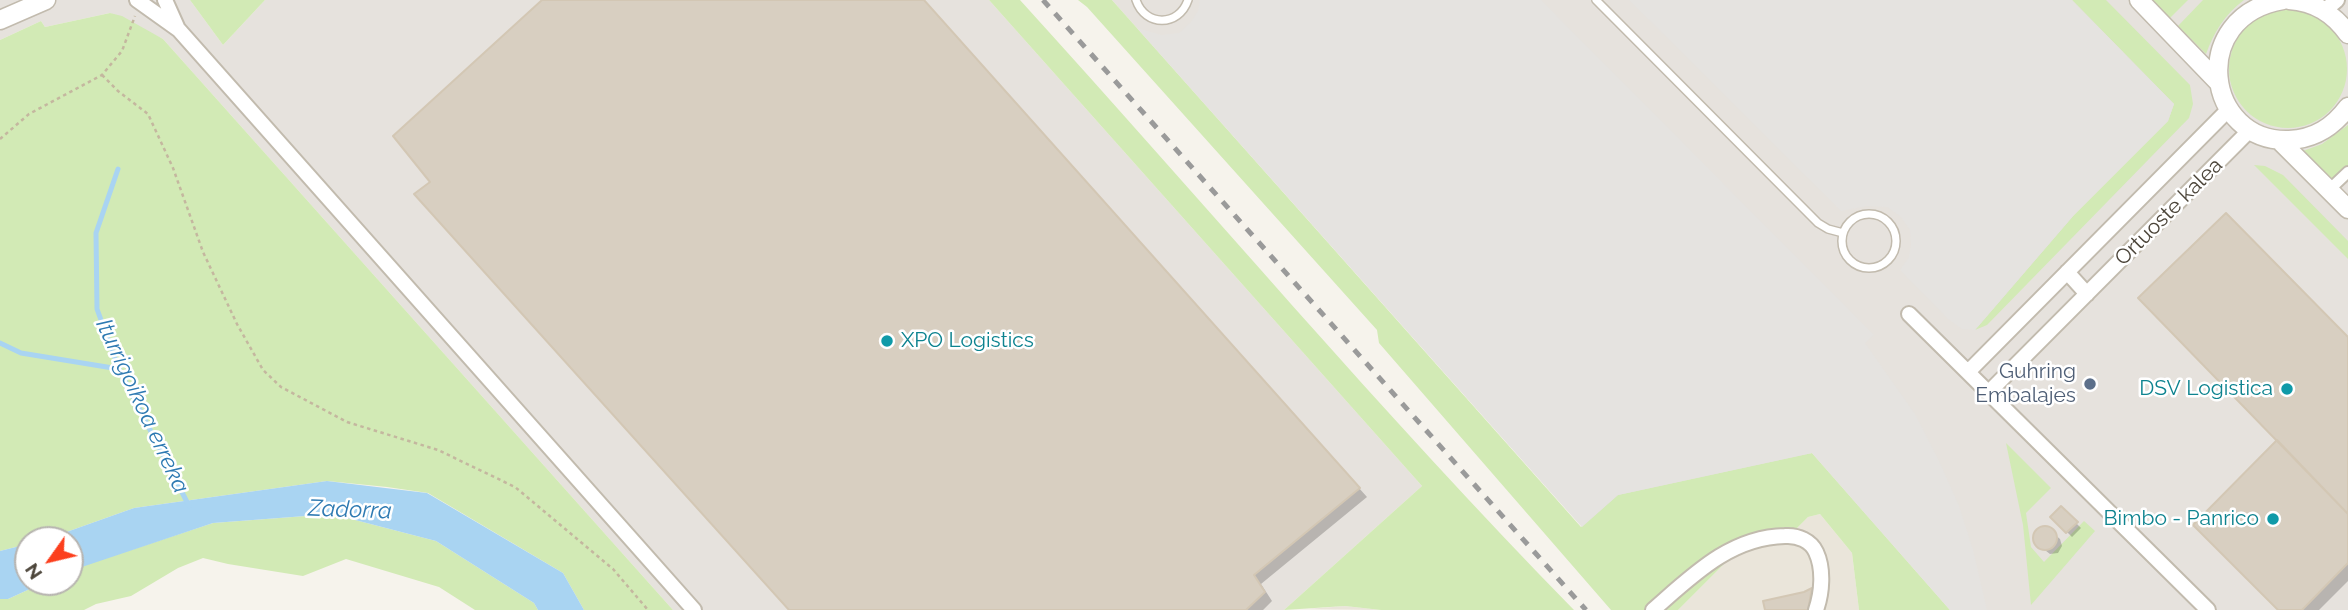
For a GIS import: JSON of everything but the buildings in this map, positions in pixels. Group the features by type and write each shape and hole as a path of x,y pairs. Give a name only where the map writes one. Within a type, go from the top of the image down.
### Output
{"street":[{"path":"0,20 43,0"},
{"path":"165,0 178,30 694,610"},
{"path":"2139,0 2218,82 2229,108 2250,130 2279,140 2300,140 2321,133 2338,120 2348,107"},
{"path":"2218,82 2219,57 2228,33 2252,9 2268,2 2283,0"},
{"path":"2288,0 2331,5 2348,33"},
{"path":"136,7 178,30"},
{"name":"Ortuoste kalea","path":"1968,372 2229,108"},
{"name":"Ortuoste kalea","path":"1989,393 2250,130"},
{"path":"2279,140 2348,209"},
{"path":"2329,190 2348,172"},
{"path":"2067,272 2087,293"},
{"path":"1909,314 2208,610"},
{"path":"1653,610 1696,572 1734,547 1776,536 1792,536 1806,541 1815,549 1820,562 1821,579 1816,610"}],"lane":[{"path":"1136,0 1139,8 1157,21 1168,21 1178,16 1188,0"},
{"path":"1596,0 1818,223 1843,233"},
{"path":"1865,214 1880,215 1892,225 1897,240 1893,255 1881,266 1866,268 1852,262 1843,249 1843,233 1851,220 1865,214"}],"path":[{"path":"0,139 29,114 102,75 122,51 136,7"},
{"path":"102,75 148,114 173,168 203,252 237,324 263,370 281,387 347,422 438,450 515,487 613,569 648,610"}],"shaded area":[{"name":"XPO Logistics","path":"0,0 190,0 223,45 265,0 989,0 1422,486 1284,610 673,610 163,39 110,13 45,27 41,21 0,40"},
{"path":"1112,0 2348,0 2348,610 1950,610 1812,453 1582,527"},
{"path":"1200,0 1541,0 1874,335 1865,343 1915,414 1959,506 1987,610 1950,610 1812,453 1618,495 1582,527 1137,28 1161,35 1179,33 1198,11"},
{"path":"1629,0 2072,0 2174,104 2168,121 2074,215 1975,330 1962,329 1948,319 1900,270 1909,257 1911,245 1910,230 1900,216 1887,207 1867,206 1841,211"},
{"path":"1820,514 1852,553 1859,610 1678,610 1726,562 1718,565 1664,610 1644,610 1691,568 1731,541 1777,530 1795,530 1808,517"},
{"path":"1345,606 1381,610 1308,609"}],"green space":[{"path":"190,0 265,0 223,45"},
{"path":"989,0 1020,0 1432,461 1574,610 1381,610 1345,606 1284,610 1422,486"},
{"path":"1078,0 1112,0 1581,527 1618,495 1812,453 1950,610 1859,610 1852,553 1820,514 1808,517 1795,530 1771,531 1730,544 1695,566 1644,610 1611,610 1379,343 1377,330"},
{"path":"2072,0 2106,0 2190,85 2193,104 2189,118 1987,325 1975,330 2074,215 2168,121 2174,104"},
{"path":"2152,0 2188,0 2170,18"},
{"path":"2203,0 2244,0 2221,24 2206,54 2178,26"},
{"path":"2288,10 2311,14 2330,27 2343,46 2347,69 2343,92 2330,111 2311,124 2288,128 2265,124 2246,111 2233,92 2229,69 2233,46 2246,27 2265,14"},
{"path":"110,13 122,16 163,39 673,610 584,610 563,573 428,493 327,481 134,508 83,526 14,526 14,548 0,551 0,40 41,21 45,27"},
{"path":"2348,125 2348,167 2333,182 2303,151 2322,144"},
{"path":"2254,165 2265,166 2283,175 2348,241 2348,259"},
{"path":"2006,443 2051,488 2026,513 2031,547 2044,562 2084,521 2095,531 2031,605 2023,525"},
{"path":"332,514 436,541 534,603 538,610 475,610 439,587 346,559 303,576 203,558 178,568 131,596 96,604 84,610 0,610 0,599 15,596 84,596 84,565 213,523"},
{"path":"1729,559 1678,610 1664,610 1718,565"}],"water":[{"name":"Zadorra","path":"327,481 427,493 563,573 584,610 538,610 534,603 436,541 332,514 213,523 84,566 83,526 134,508"},
{"path":"14,548 15,596 8,599 0,599 0,551"}],"waterway":[{"name":"Iturrigoikoa erreka","path":"118,169 96,233 97,309 119,369 189,506"},
{"path":"0,343 21,353 119,369"}],"railway":[{"path":"1043,0 1586,610"}],"place":[{"name":"XPO Logistics","path":"887,341"},
{"name":"Guhring Embalajes","path":"2090,384"},
{"name":"DSV Logistica","path":"2287,389"},
{"name":"Bimbo - Panrico","path":"2273,519"}]}
